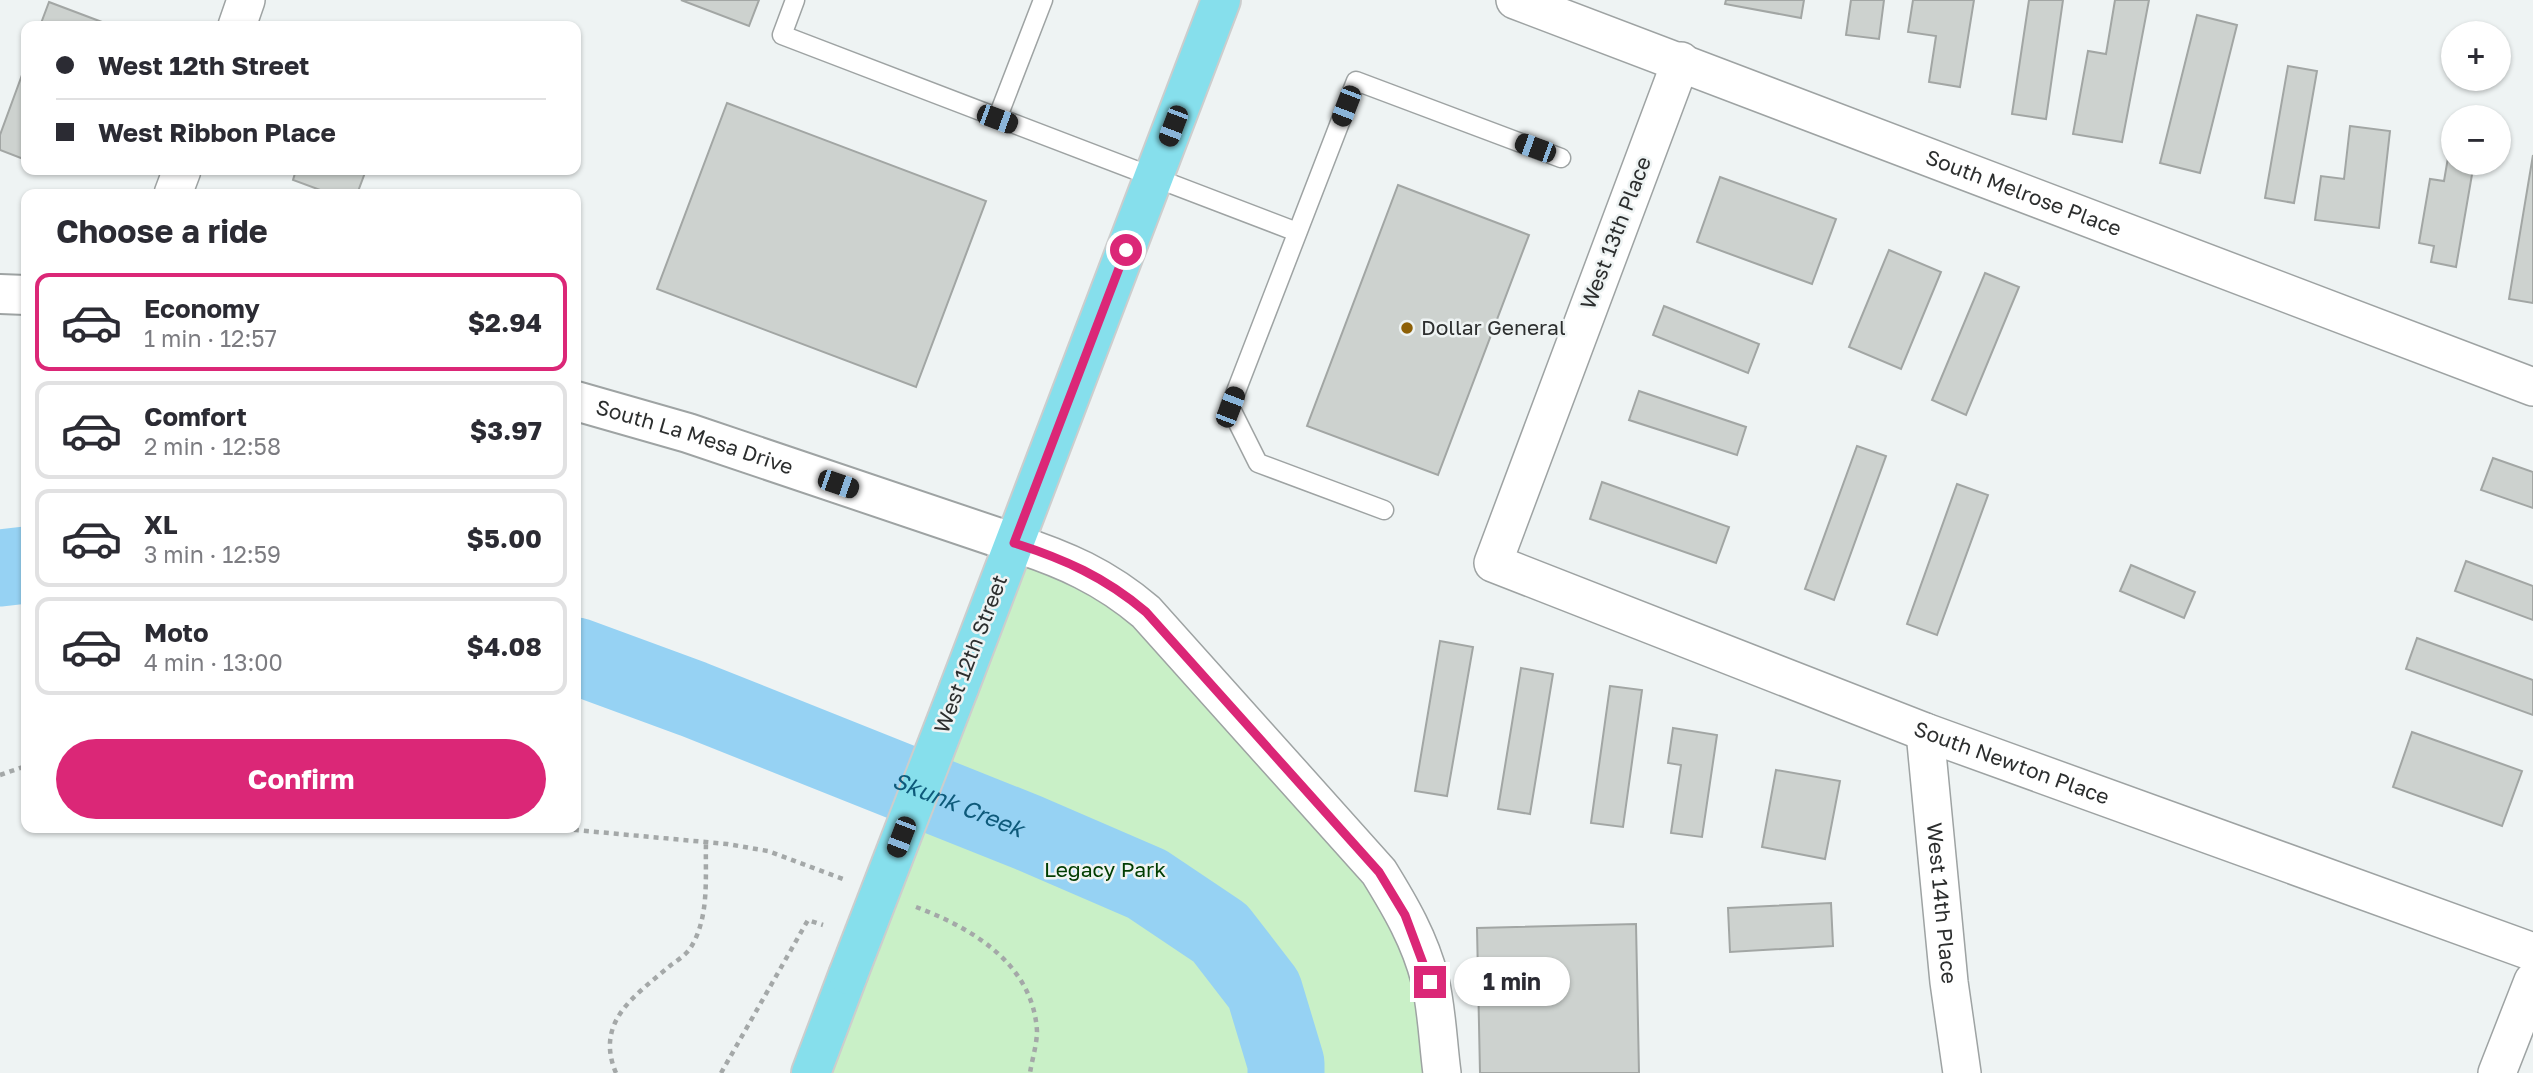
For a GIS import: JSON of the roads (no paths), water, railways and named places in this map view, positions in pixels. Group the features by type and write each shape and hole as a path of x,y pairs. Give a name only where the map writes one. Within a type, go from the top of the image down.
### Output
{"main road":[{"name":"West 12th Street","path":"811,1073 1221,0"}],"street":[{"path":"239,21 246,0"},
{"name":"South Melrose Place","path":"1515,0 2533,387"},
{"name":"West 13th Place","path":"1493,562 1681,61"},
{"path":"0,294 21,295"},
{"name":"South La Mesa Drive","path":"581,402 688,433 1014,543"},
{"path":"1014,543 1062,558 1093,573 1119,589 1146,612 1379,872 1405,915 1421,949 1430,982 1442,1073"},
{"name":"South Newton Place","path":"1493,562 1925,732 2533,952"},
{"name":"West 14th Place","path":"1925,732 1949,982 1962,1073"},
{"path":"2497,1073 2533,981"}],"lane":[{"path":"795,0 782,35 1297,232"},
{"path":"997,119 1043,0"},
{"path":"1384,510 1258,463 1230,407 1356,81 1560,158"}],"waterway":[{"name":"Skunk Creek","path":"0,568 21,566"},
{"name":"Skunk Creek","path":"581,658 693,699 1029,833 1147,884 1220,933 1264,990 1286,1063 1286,1073"}],"place":[{"name":"Dollar General","path":"1407,328"}],"park label":[{"name":"Legacy Park","path":"1105,870"}]}
